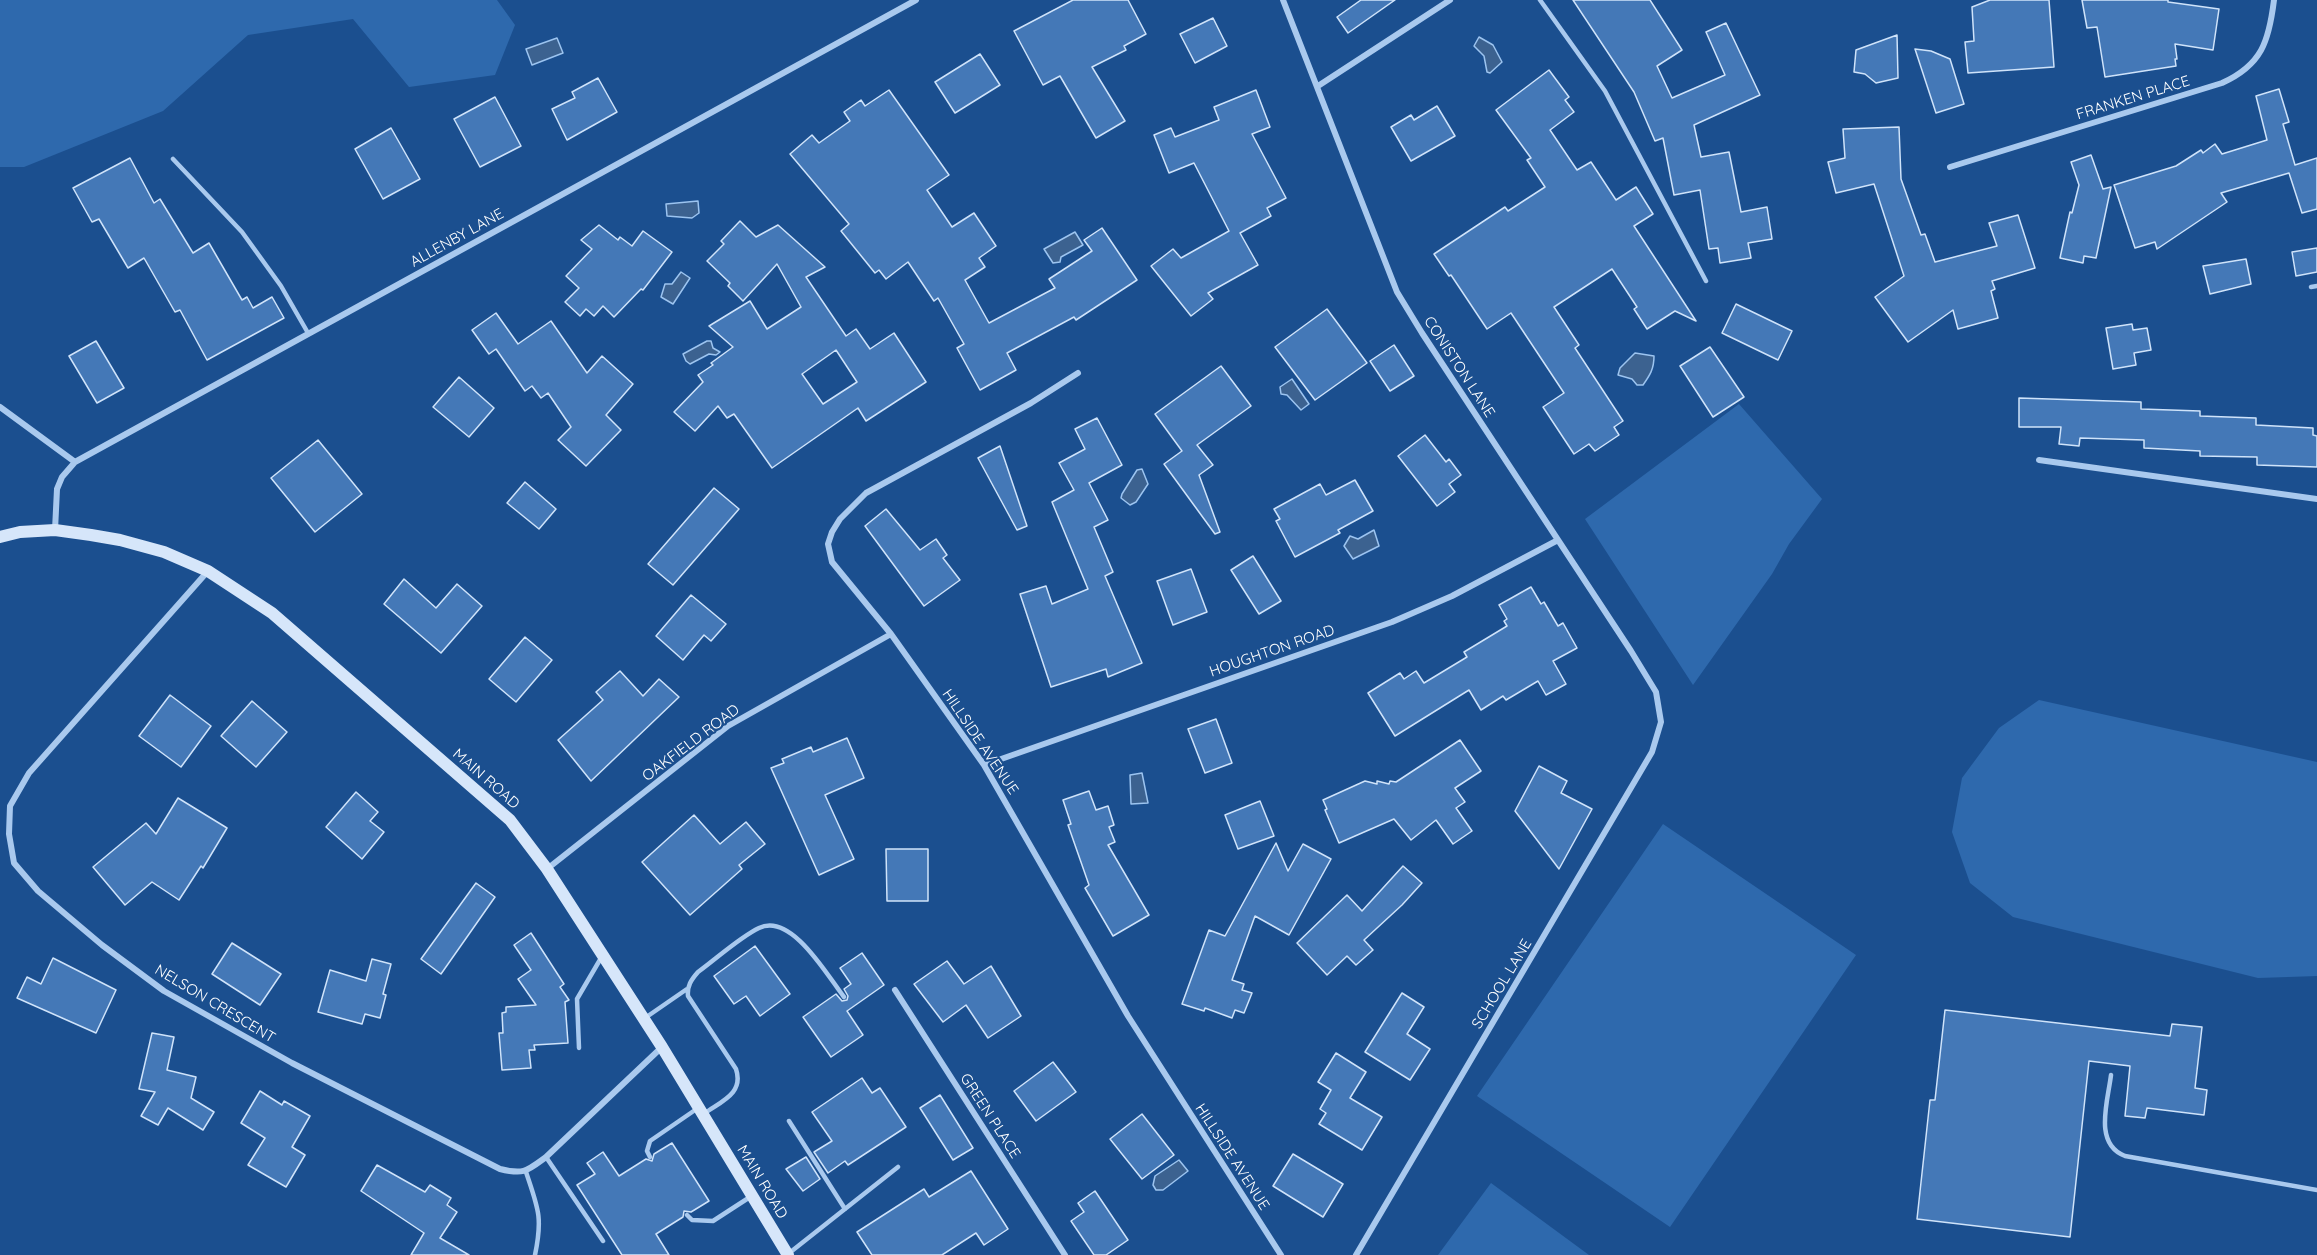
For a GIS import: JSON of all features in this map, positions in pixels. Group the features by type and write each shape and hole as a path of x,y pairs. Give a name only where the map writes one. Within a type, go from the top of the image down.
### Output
{"main road":[{"name":"MAIN ROAD","path":"0,537 20,532 55,530 120,540 164,552 208,571 272,613 502,812 547,869 662,1047 788,1255"}],"street":[{"name":"ALLENBY LANE","path":"55,530 57,489 62,477 75,462 916,0"},
{"name":"CONISTON LANE","path":"1283,0 1397,292 1656,692 1661,722"},
{"path":"1318,86 1450,0"},
{"name":"FRANKEN PLACE","path":"1950,167 2239,76 2264,49 2271,29 2274,0"},
{"name":"HILLSIDE AVENUE","path":"1078,373 1031,403 866,493 840,519 828,544 832,562 891,634 984,765 1128,1016 1281,1255"},
{"path":"0,407 75,462"},
{"path":"2039,460 2317,499"},
{"name":"HOUGHTON ROAD","path":"984,765 1392,621 1452,596 1558,540"},
{"name":"NELSON CRESCENT","path":"208,571 29,773 10,806 9,834 14,863 38,891 102,945 164,991 292,1063 500,1169 516,1173 526,1172"},
{"name":"OAKFIELD ROAD","path":"547,869 728,726 891,634"},
{"name":"SCHOOL LANE","path":"1356,1255 1652,752 1661,722"},
{"name":"GREEN PLACE","path":"895,990 1065,1255"},
{"path":"526,1172 546,1157 662,1047"}],"lane":[{"path":"1540,0 1605,91 1706,281"},
{"path":"173,159 242,232 281,286 308,333"},
{"path":"643,1019 687,989 698,972 760,927 773,926 788,930 800,940 843,996"},
{"path":"579,1048 577,999 603,956"},
{"path":"650,1157 647,1151 650,1141 736,1089 739,1077 718,1040 692,1004 687,989"},
{"path":"2111,1075 2104,1131 2115,1152 2317,1190"},
{"path":"789,1120 845,1209"},
{"path":"546,1157 603,1241"},
{"path":"788,1255 898,1167"},
{"path":"526,1172 538,1208 540,1223 536,1255"},
{"path":"687,1215 693,1220 713,1221 752,1195"}],"shaded area":[{"path":"0,0 497,0 515,25 495,75 409,87 353,19 248,35 163,111 24,167 0,167"},
{"path":"1479,37 1493,45 1502,62 1490,73 1487,72 1484,56 1474,46"},
{"path":"557,38 563,53 532,65 526,49"},
{"path":"698,201 699,213 692,218 667,216 666,204"},
{"path":"1075,232 1083,245 1061,257 1060,262 1053,263 1044,249"},
{"path":"681,272 690,278 673,304 661,297 665,284 672,284"},
{"path":"711,341 713,348 720,352 716,355 709,354 690,364 686,361 683,354"},
{"path":"1635,353 1654,356 1651,372 1643,385 1637,385 1632,379 1618,375 1620,368"},
{"path":"1292,379 1309,404 1301,410 1287,395 1281,394 1280,387"},
{"path":"1739,404 1822,499 1693,685 1585,519"},
{"path":"1142,469 1148,484 1136,502 1130,505 1121,498 1122,494 1137,470"},
{"path":"1374,530 1379,546 1353,559 1344,546 1350,536 1358,539"},
{"path":"2039,700 2317,762 2317,976 2258,978 2013,917 1970,883 1952,832 1962,778 1999,728"},
{"path":"1142,773 1148,803 1131,804 1130,775"},
{"path":"1663,824 1856,955 1670,1227 1477,1096"},
{"path":"1179,1160 1188,1171 1163,1190 1156,1190 1153,1185 1155,1176"},
{"path":"1491,1183 1589,1255 1438,1255"}],"building":[{"path":"1073,0 1128,0 1146,34 1124,46 1126,50 1092,67 1125,121 1096,138 1060,76 1043,85 1014,31"},
{"path":"1361,0 1395,0 1348,33 1337,17"},
{"path":"1573,0 1650,0 1682,50 1657,66 1672,98 1725,75 1706,32 1726,23 1760,95 1694,125 1701,157 1729,152 1741,212 1767,207 1772,239 1748,243 1751,258 1720,263 1718,248 1709,249 1700,190 1674,195 1663,138 1655,141 1634,92"},
{"path":"1990,0 2049,0 2054,67 1968,73 1965,42 1974,41 1972,7"},
{"path":"2082,0 2168,0 2168,2 2219,9 2213,50 2175,44 2176,66 2105,77 2097,27 2087,28"},
{"path":"1213,18 1227,46 1195,63 1180,34"},
{"path":"1897,35 1898,78 1876,83 1865,74 1854,72 1856,50"},
{"path":"1915,49 1931,51 1950,59 1964,104 1936,113"},
{"path":"980,54 1000,85 955,113 935,82"},
{"path":"1549,70 1569,97 1565,100 1574,112 1550,130 1577,170 1591,162 1616,200 1636,187 1653,214 1634,226 1696,321 1675,311 1647,329 1634,309 1637,307 1612,269 1554,307 1579,345 1575,348 1623,421 1614,427 1619,435 1595,451 1589,444 1574,454 1543,407 1564,393 1511,313 1487,329 1434,254 1505,207 1508,211 1545,187 1527,160 1531,158 1496,110"},
{"path":"598,78 617,112 567,140 552,109 575,98 572,92"},
{"path":"2279,89 2289,122 2283,124 2295,165 2317,158 2317,209 2302,213 2289,173 2221,193 2227,202 2157,249 2155,242 2135,248 2114,185 2176,166 2201,150 2203,153 2215,144 2222,154 2267,140 2256,96"},
{"path":"889,90 949,175 927,190 952,227 974,213 996,246 979,258 985,267 965,280 989,323 1055,288 1049,279 1092,251 1084,240 1102,228 1137,280 1076,320 1074,317 1007,353 1016,370 980,390 957,348 964,344 938,298 934,301 908,262 886,279 879,270 875,273 841,231 849,224 790,154 812,135 819,143 850,121 844,112 861,100 865,106"},
{"path":"1256,90 1270,127 1252,134 1286,198 1267,208 1271,216 1240,233 1258,265 1208,293 1213,299 1191,316 1151,266 1173,249 1181,258 1229,231 1194,163 1169,173 1154,135 1171,128 1175,137 1219,120 1214,107"},
{"path":"495,97 521,146 480,167 454,119"},
{"path":"1437,106 1455,136 1411,161 1391,127 1411,115 1414,120"},
{"path":"1899,127 1901,179 1921,235 1925,234 1935,262 1997,246 1989,223 2018,215 2035,268 1992,281 1995,289 1991,291 1998,318 1958,329 1953,310 1908,342 1875,297 1904,276 1874,184 1836,193 1828,162 1845,158 1843,129"},
{"path":"391,128 420,179 383,199 355,149"},
{"path":"2091,155 2103,189 2111,187 2096,258 2084,256 2083,263 2060,258 2070,212 2072,213 2079,185 2071,162"},
{"path":"130,158 154,203 160,199 193,253 209,243 242,300 247,297 253,308 272,297 284,318 207,360 180,310 175,312 144,258 128,268 99,219 92,222 73,188"},
{"path":"740,221 756,237 778,225 825,267 806,277 846,336 856,329 870,349 894,333 926,382 866,421 858,408 772,468 734,414 727,418 718,406 695,431 674,412 703,382 698,375 733,347 709,326 750,301 767,329 801,307 777,264 743,301 728,286 730,283 707,261 724,244 721,241","holes":["836,350 857,382 823,404 802,374"]},
{"path":"599,225 618,240 620,237 632,246 643,231 672,252 643,290 641,289 614,317 603,306 594,316 586,309 580,316 565,302 579,288 566,276 592,249 581,240"},
{"path":"2317,248 2317,272 2296,276 2292,252"},
{"path":"2246,259 2251,284 2210,294 2203,266"},
{"path":"1736,304 1792,331 1778,360 1722,333"},
{"path":"1327,309 1367,363 1315,400 1275,347"},
{"path":"496,313 518,344 551,321 587,373 602,356 633,384 606,415 621,430 586,466 558,440 571,427 548,393 541,398 532,386 525,391 496,349 489,354 472,330"},
{"path":"2132,324 2133,330 2147,328 2151,350 2134,353 2136,365 2113,369 2106,328"},
{"path":"96,341 124,388 97,403 69,356"},
{"path":"1394,345 1414,376 1390,391 1370,361"},
{"path":"1710,347 1744,397 1713,417 1680,366"},
{"path":"1221,366 1251,406 1197,445 1213,465 1199,475 1220,532 1215,534 1164,464 1182,451 1155,414"},
{"path":"459,377 494,408 469,437 433,407"},
{"path":"2019,398 2141,402 2141,409 2200,411 2200,416 2256,418 2256,425 2313,428 2313,435 2317,436 2317,467 2257,465 2257,457 2200,456 2200,451 2144,448 2144,440 2080,438 2079,446 2059,444 2061,427 2019,427"},
{"path":"1097,418 1122,465 1089,483 1108,520 1094,527 1113,572 1105,576 1142,663 1108,677 1106,669 1051,687 1020,594 1046,586 1052,604 1088,589 1052,502 1074,490 1059,463 1085,449 1075,429"},
{"path":"1425,435 1446,462 1449,459 1461,475 1449,484 1455,492 1437,506 1398,456"},
{"path":"318,440 362,494 315,532 271,478"},
{"path":"1000,446 1027,526 1017,530 978,458"},
{"path":"1355,480 1373,511 1338,530 1340,533 1295,557 1276,521 1280,519 1274,509 1320,484 1326,495"},
{"path":"525,482 556,509 539,529 507,503"},
{"path":"714,488 739,509 673,585 648,564"},
{"path":"886,509 920,550 936,539 947,555 943,558 960,580 924,606 865,526"},
{"path":"1253,556 1281,601 1259,614 1231,570"},
{"path":"1191,569 1207,612 1173,625 1157,581"},
{"path":"404,579 436,608 457,584 482,606 441,653 384,604"},
{"path":"1531,587 1541,604 1544,602 1558,626 1563,623 1577,648 1553,661 1566,684 1546,695 1538,681 1506,700 1503,696 1481,710 1469,690 1395,736 1368,693 1400,673 1404,679 1416,671 1424,683 1467,657 1464,652 1507,626 1504,621 1507,619 1499,605"},
{"path":"691,595 726,624 711,641 704,635 683,660 656,636"},
{"path":"525,637 552,660 516,702 489,679"},
{"path":"620,671 643,696 659,679 679,697 591,781 558,740 603,700 596,692"},
{"path":"170,695 211,726 181,767 139,736"},
{"path":"252,701 287,732 256,767 221,736"},
{"path":"1216,719 1232,763 1205,773 1188,729"},
{"path":"847,738 864,778 825,795 854,859 819,875 771,768 784,763 782,759 811,747 813,752"},
{"path":"1460,740 1481,771 1455,788 1465,802 1456,808 1472,831 1453,844 1436,820 1411,840 1394,819 1339,843 1323,800 1365,781 1377,784 1377,781 1389,784 1390,781 1396,782"},
{"path":"1539,766 1567,781 1561,793 1592,809 1559,869 1515,811"},
{"path":"1089,791 1096,810 1108,806 1114,825 1109,827 1115,842 1108,845 1149,915 1113,936 1085,888 1089,885 1068,825 1071,824 1063,800"},
{"path":"356,792 378,812 370,821 384,832 362,859 326,827"},
{"path":"178,798 227,828 203,868 201,866 179,900 152,882 125,905 93,867 146,823 156,834"},
{"path":"1260,801 1274,836 1238,849 1225,815"},
{"path":"694,815 720,844 746,822 765,844 739,865 742,869 690,915 642,862"},
{"path":"1276,843 1288,871 1303,844 1331,859 1289,935 1255,916 1232,980 1244,984 1242,990 1252,993 1244,1013 1235,1010 1232,1018 1205,1008 1204,1011 1182,1004 1209,930 1225,936"},
{"path":"886,849 928,849 928,901 887,901"},
{"path":"1403,866 1422,883 1364,940 1373,950 1356,965 1347,956 1327,975 1297,943 1347,895 1362,911"},
{"path":"476,883 495,897 441,974 421,959"},
{"path":"531,933 564,984 560,987 569,1000 565,1002 568,1043 534,1045 535,1050 529,1050 531,1068 502,1070 499,1033 503,1033 502,1013 506,1012 506,1007 536,1005 518,979 531,970 514,945"},
{"path":"232,943 281,974 260,1005 212,974"},
{"path":"755,946 790,994 760,1016 746,996 734,1004 714,976"},
{"path":"862,953 884,985 847,1011 863,1035 831,1057 803,1017 836,994 842,1001 847,1000 848,996 844,989 851,984 840,968"},
{"path":"53,958 116,990 96,1033 17,998 27,977 41,984"},
{"path":"372,959 391,964 383,994 386,995 380,1018 365,1014 362,1024 318,1012 330,970 366,981"},
{"path":"947,961 964,984 991,966 1021,1016 988,1038 966,1005 943,1022 914,984"},
{"path":"1402,993 1424,1007 1407,1034 1430,1049 1410,1080 1365,1052"},
{"path":"1945,1010 2170,1036 2172,1024 2202,1027 2195,1088 2207,1090 2204,1115 2147,1108 2145,1118 2125,1116 2130,1066 2089,1061 2070,1237 1917,1219 1930,1100 1935,1100"},
{"path":"152,1033 174,1037 167,1070 196,1077 191,1098 214,1112 203,1130 168,1108 158,1125 141,1116 155,1092 139,1089"},
{"path":"1336,1053 1366,1072 1350,1098 1382,1117 1362,1150 1319,1124 1326,1113 1320,1109 1331,1090 1318,1082"},
{"path":"1053,1062 1076,1092 1036,1121 1014,1091"},
{"path":"862,1078 872,1093 880,1088 906,1127 848,1165 845,1161 828,1173 814,1152 832,1141 812,1112"},
{"path":"260,1091 282,1105 284,1101 310,1116 292,1147 305,1155 286,1187 248,1165 265,1138 241,1123"},
{"path":"940,1095 973,1148 953,1160 920,1108"},
{"path":"1142,1114 1174,1155 1142,1179 1110,1139"},
{"path":"672,1143 709,1201 691,1212 684,1211 683,1217 656,1234 669,1255 622,1255 577,1185 595,1174 587,1163 603,1152 619,1176 646,1159 652,1161 654,1154"},
{"path":"1293,1154 1343,1184 1323,1217 1273,1186"},
{"path":"806,1157 820,1179 803,1191 786,1169"},
{"path":"377,1165 425,1192 430,1185 451,1198 447,1205 457,1212 440,1238 469,1255 411,1255 424,1233 361,1191"},
{"path":"971,1171 1008,1229 984,1245 976,1233 942,1255 872,1255 857,1232 924,1189 929,1197"},
{"path":"1095,1191 1128,1240 1106,1255 1094,1255 1071,1221 1084,1212 1078,1203"}]}
